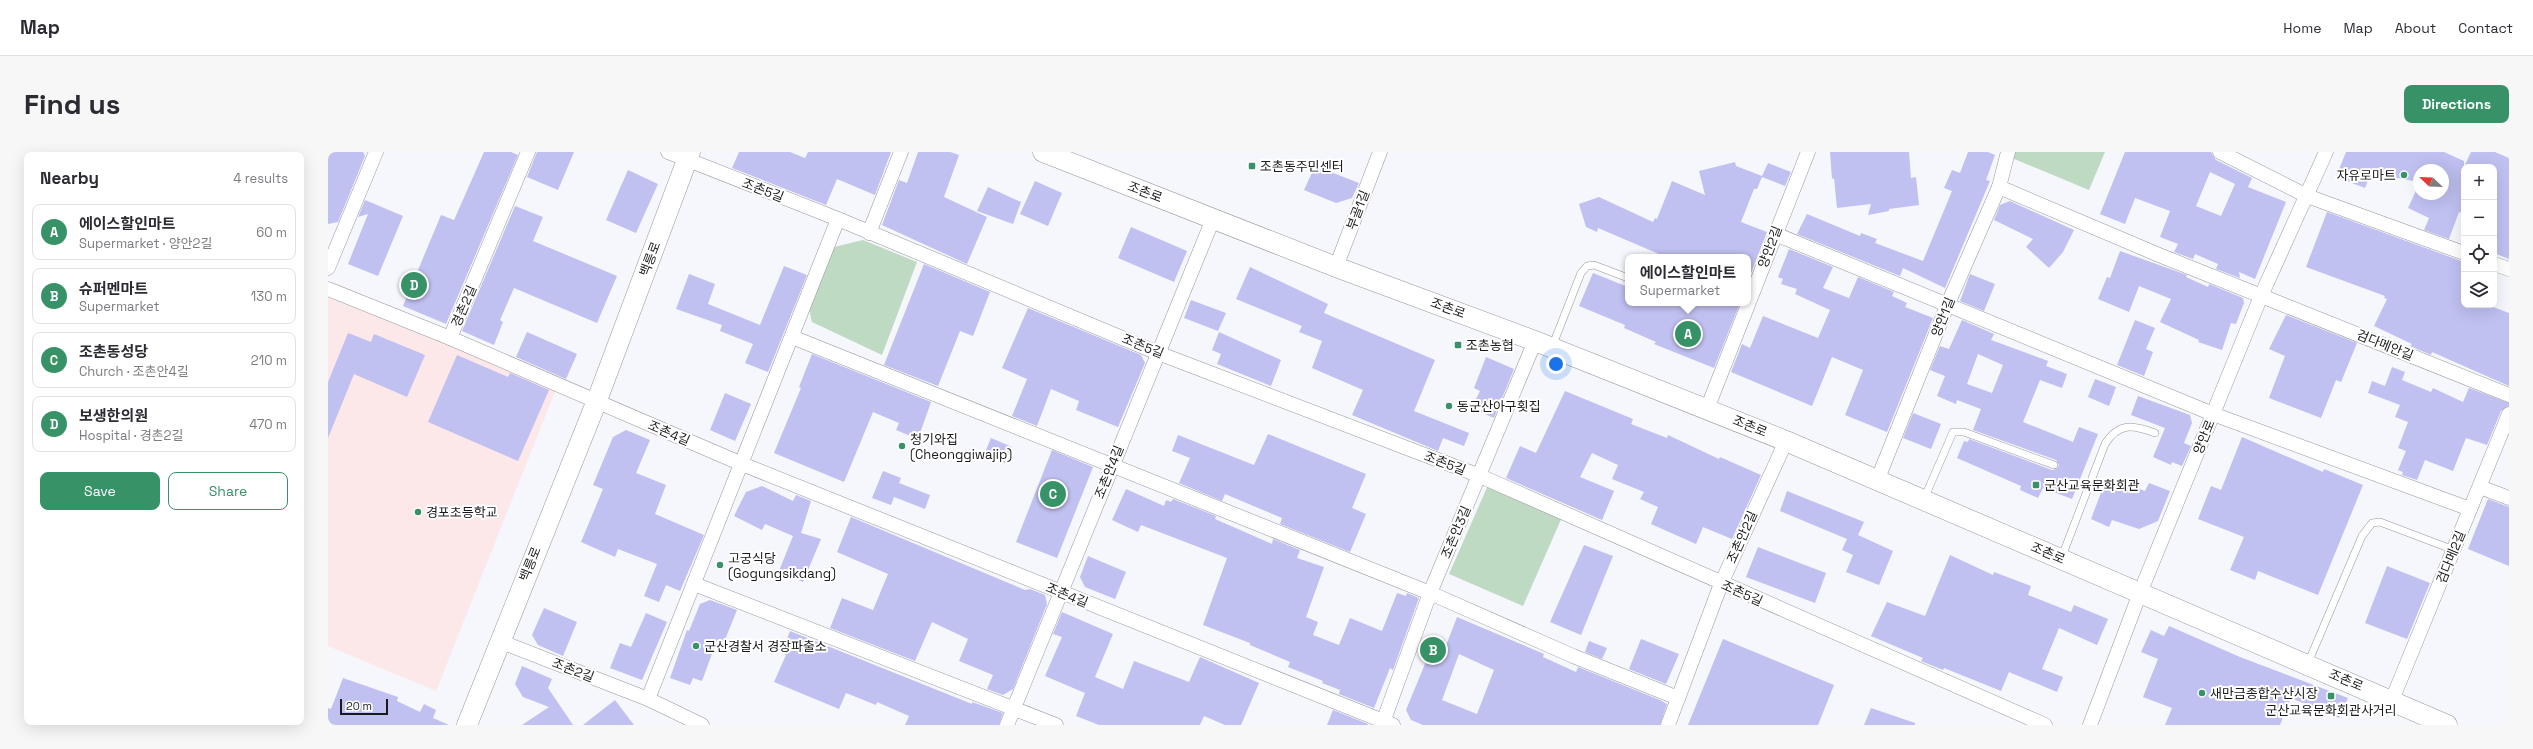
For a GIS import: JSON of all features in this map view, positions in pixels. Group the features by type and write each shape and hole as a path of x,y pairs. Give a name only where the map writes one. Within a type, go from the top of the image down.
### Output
{"street":[{"path":"328,268 333,240 376,152"},
{"name":"경촌2길","path":"328,289 450,338 528,152"},
{"path":"668,152 688,156"},
{"path":"869,233 902,152"},
{"name":"부골1길","path":"1336,267 1380,152"},
{"name":"양안2길","path":"1751,297 1808,152"},
{"name":"양안1길","path":"1877,481 1947,306 2000,187 2008,152"},
{"path":"2220,152 2307,196 2461,252"},
{"name":"양안로","path":"2090,725 2140,592 2261,296 2326,152"},
{"name":"조촌로","path":"1051,154 1336,267 1544,344 1708,409 2140,592 2392,700 2446,725"},
{"name":"조촌5길","path":"688,156 869,233 1158,352 1480,476 1721,584 2045,725"},
{"name":"백릉로","path":"467,725 498,641 596,403 688,156"},
{"name":"검다메안길","path":"2000,187 2261,296 2509,395"},
{"path":"648,699 838,219"},
{"name":"조촌안4길","path":"1007,725 1111,466 1213,219"},
{"path":"1775,234 1947,306 2213,414 2470,509"},
{"path":"2497,265 2509,269"},
{"name":"양안2길","path":"1708,409 1747,306"},
{"path":"792,337 1430,593 1573,656 1678,698"},
{"path":"450,338 596,403"},
{"name":"조촌안3길","path":"1386,724 1430,593 1480,476 1544,344"},
{"name":"조촌4길","path":"596,403 742,464 1386,724"},
{"name":"검다메2길","path":"2392,700 2509,414"},
{"name":"조촌안2길","path":"1668,725 1721,584 1786,441"},
{"path":"2480,487 2509,498"},
{"path":"694,584 1056,725"},
{"name":"조촌2길","path":"498,641 648,699 702,725"}],"lane":[{"path":"1544,344 1579,278 1587,266 1594,265 1625,277"},
{"path":"2061,559 2105,444 2112,433 2122,427 2140,428 2155,432"},
{"path":"1924,501 1953,432 1964,432 2054,465"},
{"path":"2308,664 2362,536 2372,523 2380,522 2454,550"}],"shaded area":[{"name":"경포초등학교","path":"340,285 560,379 436,691 328,646 328,287"}],"green space":[{"path":"2009,152 2105,152 2089,190 2007,156"},
{"path":"863,240 917,262 882,355 812,322 809,309 834,247"},
{"path":"1489,483 1563,515 1523,606 1449,574"}],"building":[{"path":"328,152 363,152 365,156 338,222 328,224"},
{"path":"484,152 511,152 518,155 446,324 403,306 441,215 454,220"},
{"path":"537,152 574,152 558,190 527,177"},
{"path":"739,152 790,152 805,158 808,152 891,152 875,195 837,179 826,205 732,168"},
{"path":"918,152 950,152 959,155 944,197 987,217 967,264 882,225 899,180 907,183"},
{"path":"1830,152 1909,152 1911,178 1916,177 1919,205 1889,209 1889,211 1868,215 1871,204 1837,208 1834,178 1832,179"},
{"path":"1968,152 1988,152 1995,155 1986,180 1990,181 1945,288 1903,268 1900,276 1797,234 1807,214 1860,236 1861,233 1877,239 1875,243 1923,261 1952,191 1944,188 1952,170 1960,173"},
{"path":"2125,152 2211,152 2216,160 2252,178 2248,187 2286,202 2255,279 2239,272 2240,278 2216,269 2218,264 2195,254 2193,259 2174,252 2178,244 2160,237 2170,211 2135,198 2125,224 2100,214","holes":["2210,172 2235,184 2221,216 2196,206"]},
{"path":"2346,152 2444,152 2464,161 2464,164 2461,164 2461,213 2459,212 2449,239 2424,230 2429,218 2408,208 2413,197 2413,200 2449,200 2449,164 2413,164 2413,181 2371,173 2365,188 2336,177"},
{"path":"2471,152 2495,152 2509,158 2509,259 2497,254 2497,164 2465,164"},
{"path":"1735,162 1736,166 1762,176 1768,163 1791,172 1785,186 1762,177 1757,189 1754,189 1741,222 1767,232 1751,273 1751,254 1659,254 1598,228 1597,232 1586,227 1579,204 1599,197 1653,222 1655,218 1657,219 1672,181 1705,195 1699,171"},
{"path":"1315,166 1359,183 1352,198 1336,203 1304,190"},
{"path":"628,170 658,184 636,233 606,220"},
{"path":"1035,181 1062,193 1048,226 1020,214"},
{"path":"988,187 1021,202 1013,224 977,211"},
{"path":"365,200 403,216 378,276 348,264 368,214 358,217"},
{"path":"2010,201 2074,230 2063,252 2049,268 2026,247 2033,239 1994,220 2000,205"},
{"path":"515,206 543,217 533,241 617,276 597,323 514,288 500,320 503,322 494,345 462,331"},
{"path":"2327,212 2461,261 2461,308 2496,308 2509,313 2509,386 2432,352 2431,355 2410,346 2412,344 2374,326 2387,299 2384,298 2385,296 2306,267"},
{"path":"1131,227 1187,251 1174,282 1118,258"},
{"path":"1789,249 1833,267 1823,288 1849,298 1858,277 1894,292 1892,296 1907,303 1905,307 1933,318 1887,432 1845,415 1863,370 1832,357 1812,406 1731,372 1742,344 1750,348 1763,316 1818,338 1830,310 1795,294 1797,289 1781,284 1783,279 1778,277"},
{"path":"2120,251 2187,275 2186,277 2208,287 2209,284 2243,298 2244,303 2236,324 2231,323 2222,350 2198,342 2199,340 2160,322 2171,299 2139,286 2129,312 2098,299 2107,277 2110,278"},
{"path":"924,264 990,292 973,336 960,331 938,386 884,365"},
{"path":"784,266 807,275 768,372 745,363 753,344 720,331 722,325 676,309 689,274 715,284 708,304 760,325"},
{"path":"1250,267 1328,304 1324,313 1435,360 1414,411 1469,433 1464,446 1443,438 1438,451 1352,415 1363,390 1312,368 1322,341 1299,332 1302,326 1236,299"},
{"path":"1593,273 1625,286 1625,306 1739,306 1714,368 1654,344 1656,342 1624,328 1625,325 1579,306"},
{"path":"1970,274 1995,284 1984,311 1960,301"},
{"path":"1191,300 1226,313 1218,331 1184,318"},
{"path":"1028,308 1141,355 1145,363 1118,427 1076,410 1079,401 1051,389 1037,426 1012,416 1027,379 1002,368"},
{"path":"2286,315 2357,343 2341,382 2336,380 2321,418 2269,398 2285,356 2269,349"},
{"path":"1962,320 1994,334 1991,340 2048,361 2046,366 2067,374 2062,388 2040,380 2023,422 2073,442 2079,427 2098,434 2072,499 2043,488 2038,498 2020,490 2021,486 1957,458 1964,441 1968,442 1969,439 2052,470 2057,469 2059,465 2056,460 1973,430 1981,409 1957,400 1956,404 1937,396 1945,376 1930,370 1940,346 1949,349","holes":["1978,354 2003,365 1992,393 1967,384"]},
{"path":"2135,320 2155,328 2146,349 2153,352 2144,376 2117,365"},
{"path":"527,332 577,354 566,379 516,357"},
{"path":"1219,332 1281,360 1271,386 1217,364 1221,354 1212,350"},
{"path":"348,333 371,342 374,334 425,355 407,397 354,374 328,438 328,382"},
{"path":"812,354 931,402 918,439 896,430 899,423 873,412 844,482 774,453 801,388 799,387"},
{"path":"457,355 508,377 510,373 549,390 518,461 428,422"},
{"path":"1486,357 1514,369 1494,418 1480,412 1483,405 1475,401 1480,391 1474,388"},
{"path":"2392,367 2405,372 2402,380 2431,392 2433,388 2463,402 2469,388 2509,403 2509,406 2501,411 2487,445 2466,438 2453,471 2425,460 2417,480 2402,475 2403,472 2398,470 2406,451 2398,448 2408,422 2395,417 2400,405 2368,393 2372,381 2385,386"},
{"path":"2095,379 2116,387 2109,406 2088,397"},
{"path":"1565,391 1633,419 1631,424 1667,438 1668,435 1719,459 1720,457 1761,475 1732,539 1703,527 1696,544 1651,524 1658,507 1640,499 1644,492 1612,479 1618,465 1592,453 1580,477 1614,491 1602,520 1506,478 1520,446 1536,453"},
{"path":"725,393 751,404 735,441 710,430"},
{"path":"2138,396 2190,415 2192,423 2184,443 2191,446 2182,466 2172,462 2171,465 2153,457 2165,428 2131,415"},
{"path":"1913,413 1941,424 1931,449 1903,438"},
{"path":"626,430 650,440 636,473 666,485 655,514 704,535 680,591 666,585 659,602 644,596 657,564 618,549 615,557 581,542 603,489 593,485 613,437"},
{"path":"1268,434 1366,474 1352,508 1366,514 1350,552 1280,524 1282,518 1225,494 1222,501 1179,483 1190,458 1172,451 1178,435 1254,465"},
{"path":"2242,437 2323,472 2324,469 2363,485 2318,595 2258,571 2255,580 2230,570 2244,537 2198,519 2211,486 2221,490"},
{"path":"991,438 1012,447 1005,463 984,455"},
{"path":"1052,450 1093,467 1057,558 1016,542"},
{"path":"883,471 901,478 899,483 930,495 925,509 894,497 891,505 872,498"},
{"path":"2107,477 2145,491 2149,483 2170,491 2158,521 2139,529 2112,520 2109,527 2091,519"},
{"path":"762,486 793,501 796,495 811,501 801,533 821,539 803,582 779,571 793,536 765,524 762,530 734,516 746,492"},
{"path":"1126,489 1164,506 1166,500 1171,502 1173,499 1216,516 1215,519 1272,544 1273,539 1300,550 1297,558 1324,567 1306,617 1318,622 1313,635 1339,645 1350,618 1382,631 1397,593 1406,596 1407,593 1419,598 1393,670 1390,668 1374,708 1339,694 1340,690 1322,683 1323,681 1288,667 1290,662 1250,645 1250,643 1203,625 1227,558 1141,525 1138,532 1112,520"},
{"path":"1787,491 1864,522 1858,535 1893,551 1879,585 1846,572 1853,555 1842,550 1847,539 1780,511"},
{"path":"2488,499 2509,507 2509,566 2468,549"},
{"path":"851,517 1025,590 1030,589 1045,595 1047,604 1013,689 1003,695 987,689 993,675 959,661 968,639 932,622 915,661 830,628 842,598 873,610 888,574 837,552"},
{"path":"1584,545 1613,556 1581,635 1550,622"},
{"path":"1758,547 1826,573 1815,603 1746,577"},
{"path":"1950,555 1993,575 1994,572 2031,586 2028,595 2071,612 2074,605 2108,619 2097,645 2059,628 2042,669 2063,677 2057,692 2009,672 2001,691 1944,668 1943,670 1921,661 1923,658 1871,636 1887,602 1925,616"},
{"path":"1088,556 1126,572 1115,599 1085,587 1080,577"},
{"path":"2387,566 2430,583 2407,639 2365,623"},
{"path":"710,600 737,610 724,642 717,640 702,681 693,678 690,685 670,678 687,630 689,631 700,604"},
{"path":"544,608 577,622 563,656 538,645 532,635"},
{"path":"1062,612 1113,634 1095,677 1123,689 1134,661 1189,682 1200,657 1259,683 1241,725 1225,725 1204,716 1200,725 1099,725 1076,716 1085,693 1045,676 1062,637 1053,634"},
{"path":"646,613 667,622 642,680 610,668 620,643 631,647"},
{"path":"1457,617 1544,654 1543,657 1576,672 1578,667 1667,704 1660,725 1423,725 1411,720 1406,710 1427,659 1439,664","holes":["1459,654 1494,670 1477,714 1442,700"]},
{"path":"2169,626 2240,657 2348,698 2339,718 2291,698 2280,725 2165,725 2172,708 2143,697 2158,659 2141,652 2151,630 2164,636"},
{"path":"790,631 972,704 972,702 1003,713 999,725 905,725 909,716 877,702 876,705 846,693 839,709 774,682 786,655 782,653"},
{"path":"1641,639 1679,654 1666,684 1629,669"},
{"path":"1723,639 1834,685 1818,725 1688,725"},
{"path":"1589,641 1607,648 1602,659 1585,652"},
{"path":"522,666 552,679 548,688 573,725 522,725 549,707 523,697 515,684"},
{"path":"343,678 398,697 397,701 420,712 424,704 436,710 433,718 449,725 328,725 328,708 331,709"},
{"path":"615,700 634,725 583,725"},
{"path":"1871,708 1915,723 1915,725 1864,725"},
{"path":"1333,710 1368,724 1368,725 1327,725"}],"place":[{"name":"조촌동주민센터","path":"1252,166"},
{"name":"자유로마트","path":"2404,175"},
{"name":"보생한의원","path":"414,285"},
{"name":"에이스할인마트","path":"1688,334"},
{"name":"조촌농협","path":"1458,345"},
{"name":"동군산아구횟집","path":"1449,406"},
{"name":"청기와집 (Cheonggiwajip)","path":"902,446"},
{"name":"군산교육문화회관","path":"2036,485"},
{"name":"조촌동성당","path":"1053,494"},
{"name":"경포초등학교","path":"418,512"},
{"name":"고궁식당 (Gogungsikdang)","path":"720,565"},
{"name":"군산경찰서 경장파출소","path":"696,646"},
{"name":"슈퍼멘마트","path":"1433,650"},
{"name":"새만금종합수산시장","path":"2202,693"},
{"name":"군산교육문화회관사거리","path":"2331,696"}]}
